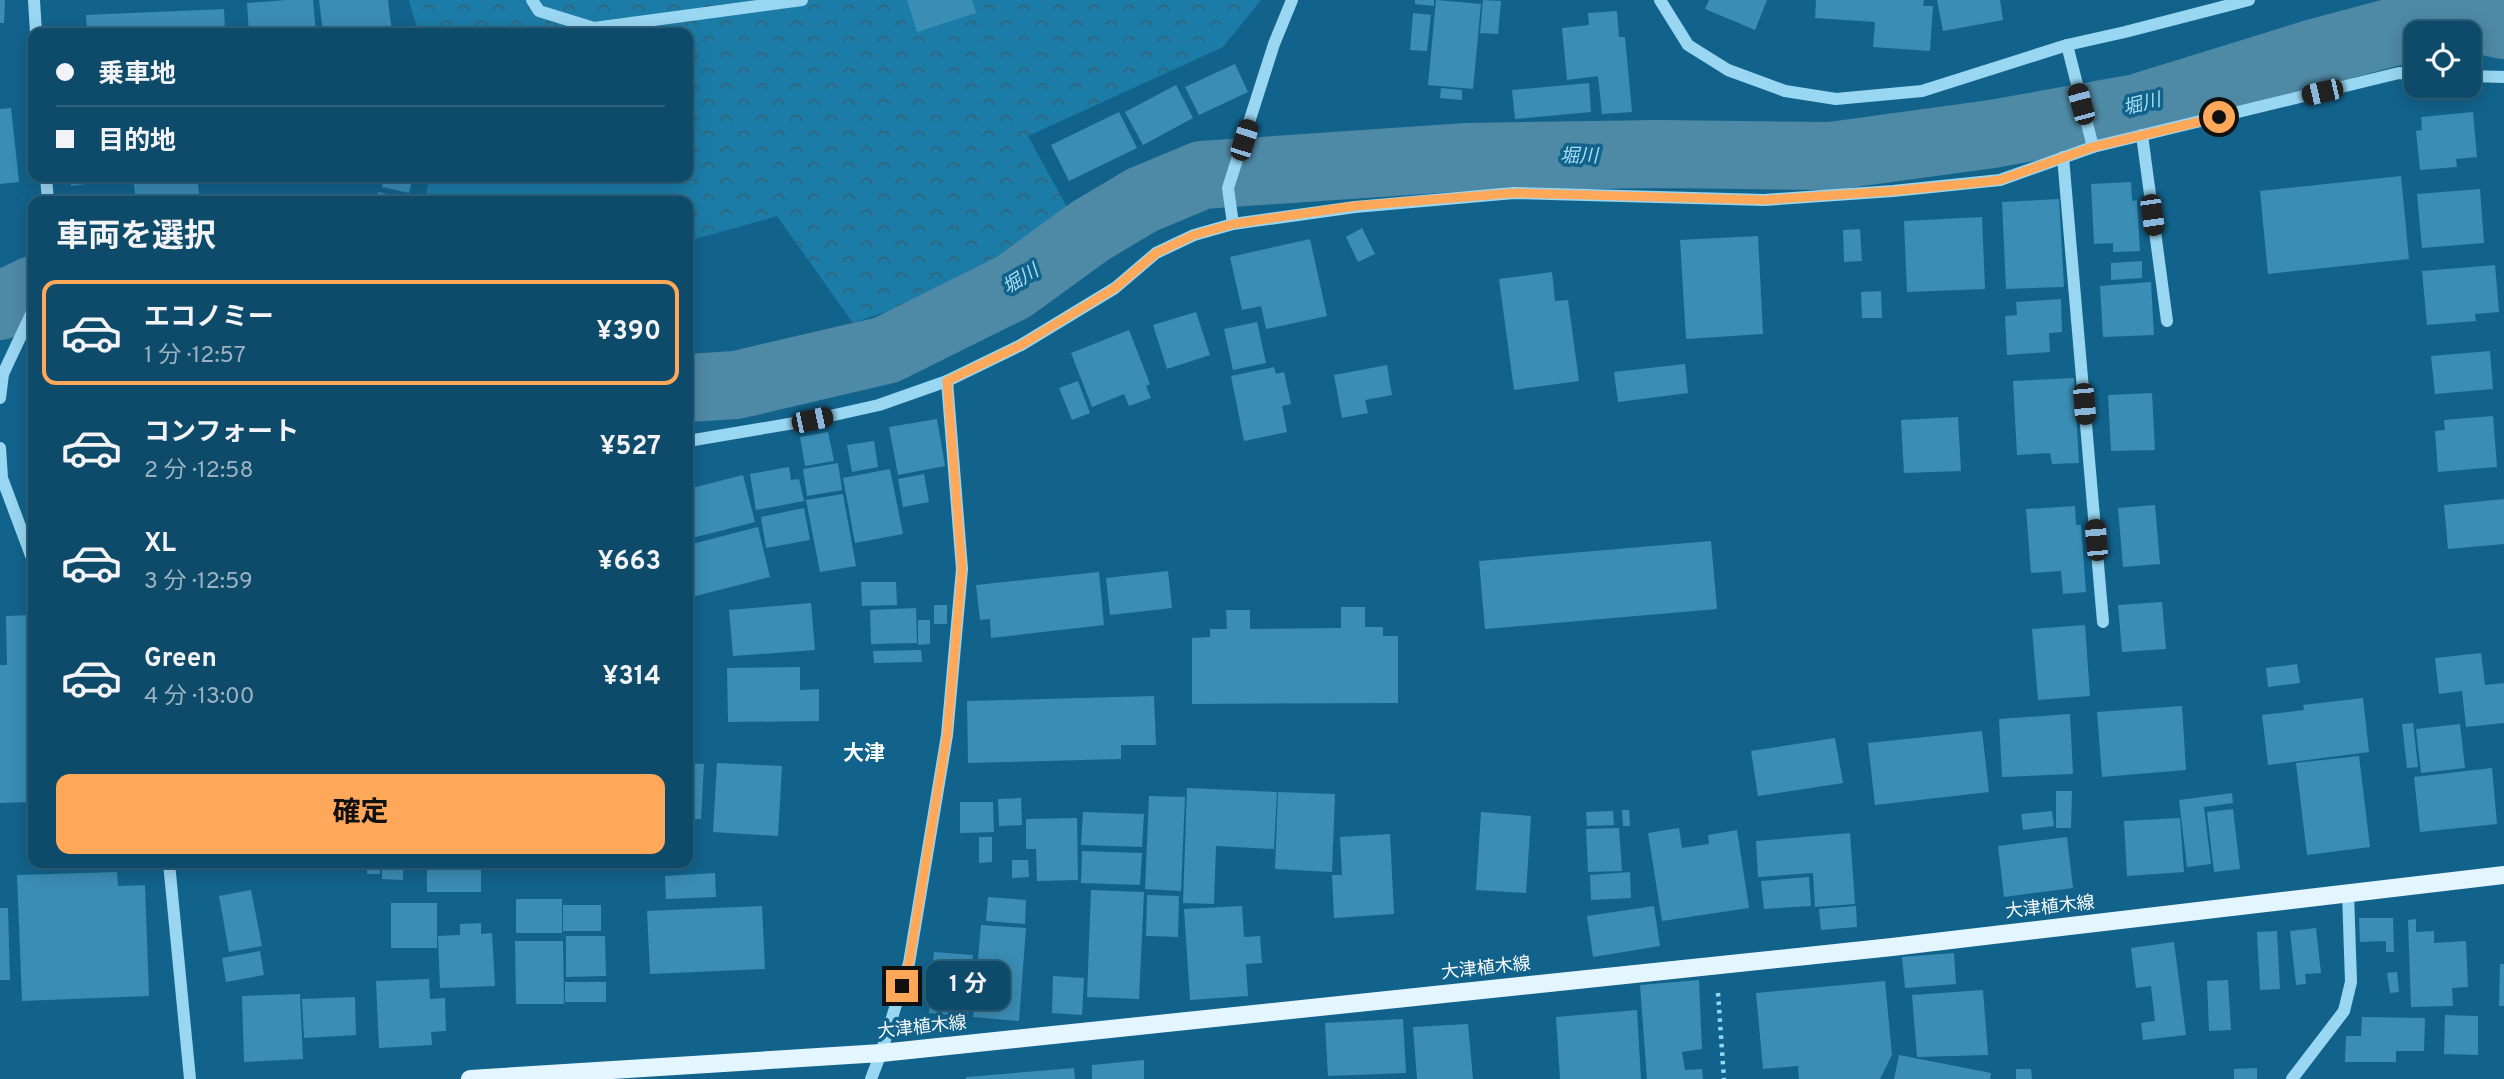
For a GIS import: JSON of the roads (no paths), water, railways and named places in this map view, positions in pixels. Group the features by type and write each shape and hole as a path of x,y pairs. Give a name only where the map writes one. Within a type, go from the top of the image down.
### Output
{"main road":[{"name":"大津植木線","path":"470,1079 881,1054 2107,923 2504,876"}],"street":[{"path":"34,0 36,28"},
{"path":"532,0 539,11 594,28 802,0"},
{"path":"1233,224 1228,188 1292,0"},
{"path":"1660,0 1688,45 1728,70 1785,91 1836,99 1922,91 2067,45 2249,0"},
{"path":"2067,45 2093,147"},
{"path":"693,440 812,420 879,405 947,381 1021,345 1115,288 1156,253 1194,235 1233,224 1355,206 1514,193 1764,200 2000,180 2093,147 2404,73"},
{"path":"2481,76 2504,77"},
{"path":"2142,135 2167,321"},
{"path":"2063,158 2103,622"},
{"path":"0,398 2,374 28,320"},
{"path":"871,1079 909,963 947,735 962,569 947,381"},
{"path":"0,448 2,478 28,548"},
{"path":"169,868 190,1079"},
{"path":"2292,1079 2344,1011 2351,982 2348,893"}],"waterway":[{"name":"堀川","path":"693,388 736,385 886,350 1013,287 1090,231 1142,200 1202,175 1467,157 1659,154 1831,156 1992,134 2137,108 2318,52 2457,15 2504,25"},
{"name":"堀川","path":"0,306 28,292"}],"district":[{"name":"大津","path":"864,754"}]}
